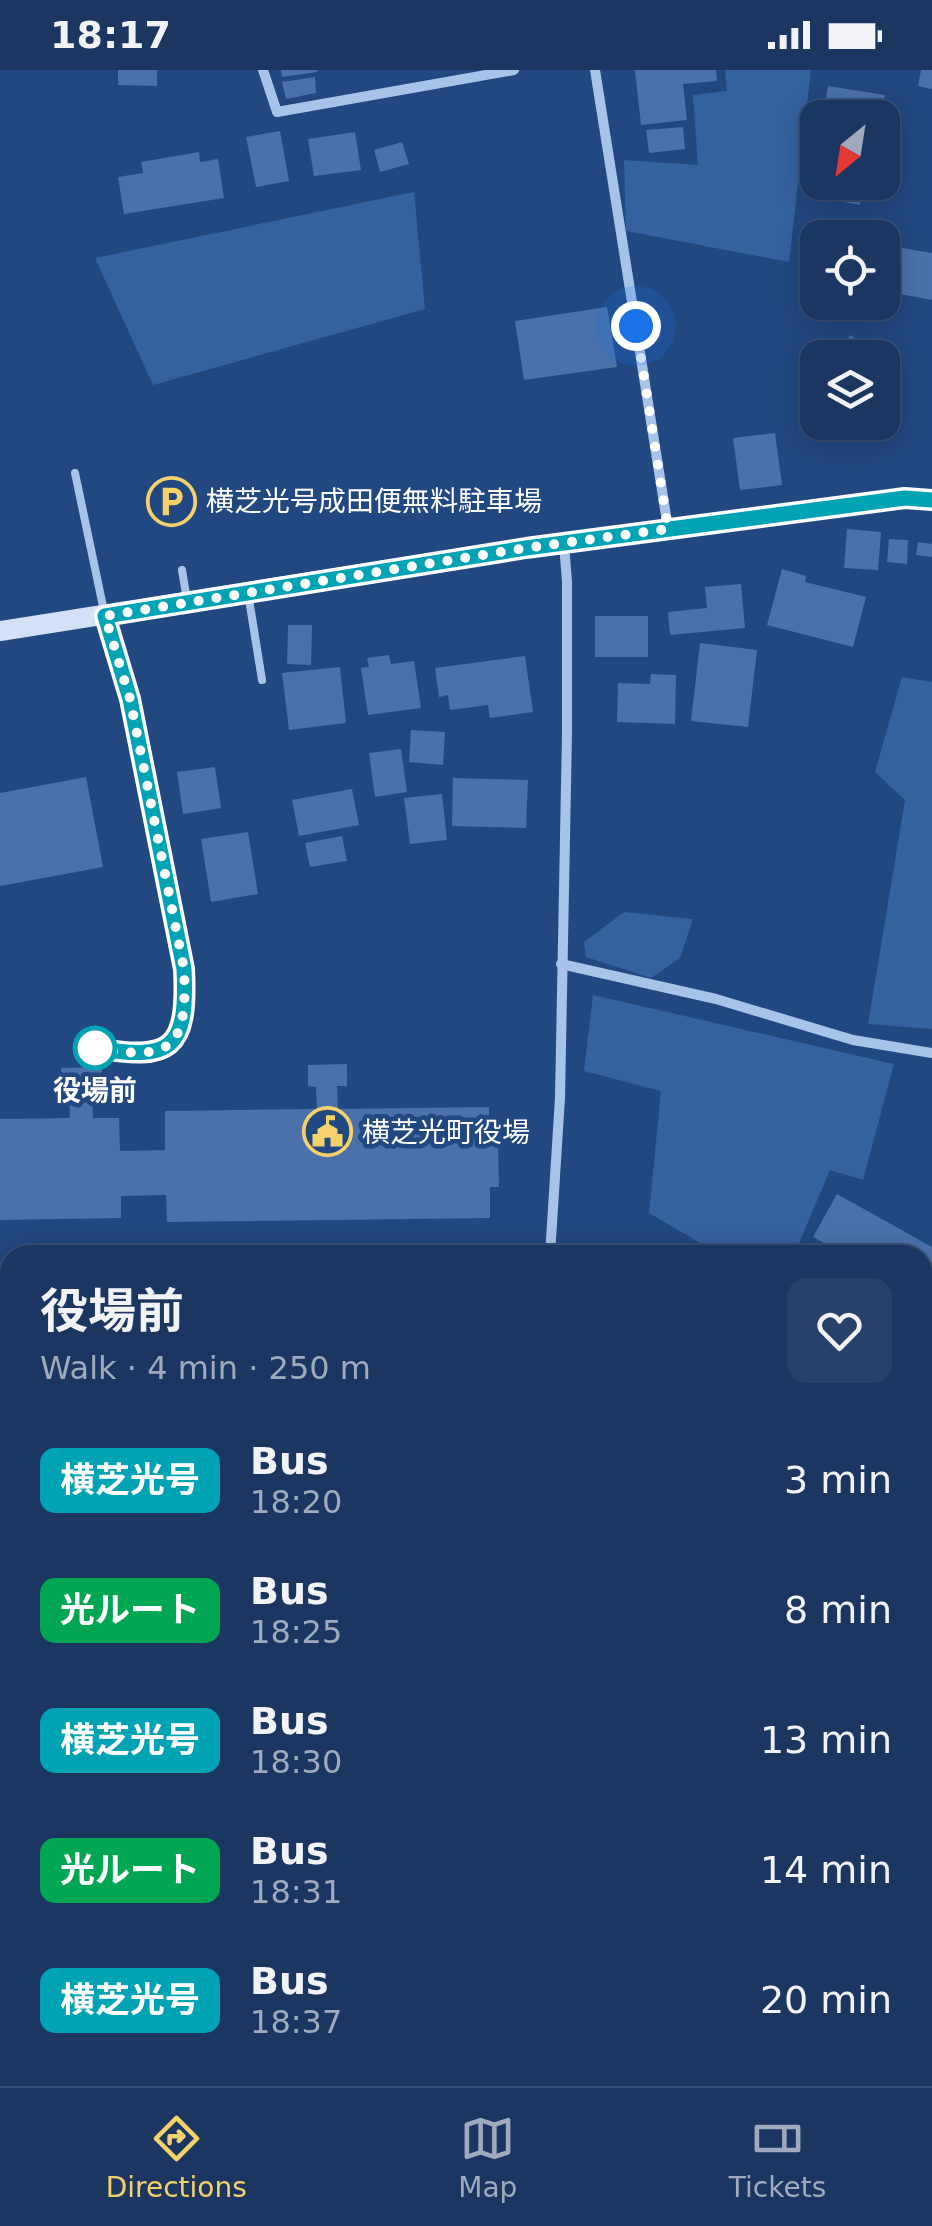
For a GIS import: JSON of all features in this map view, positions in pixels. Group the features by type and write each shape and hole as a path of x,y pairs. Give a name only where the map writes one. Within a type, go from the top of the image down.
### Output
{"street":[{"path":"264,70 277,112 514,70"},
{"path":"595,70 668,529"},
{"path":"0,631 668,529 905,498 932,500"},
{"path":"551,1245 560,1098 567,714 564,544"},
{"path":"561,964 716,998 853,1040 932,1053"}],"lane":[{"path":"75,473 105,616 130,699 184,969 186,1006 176,1036 159,1052 140,1055 95,1048"},
{"path":"182,570 188,603"},
{"path":"248,593 262,680"}],"shaded area":[{"path":"725,70 811,70 808,100 800,100 800,166 789,262 626,231 624,160 698,165 693,95 727,91"},
{"path":"414,192 425,309 153,385 95,258"},
{"path":"902,677 932,682 932,1029 868,1024 905,800 875,772"},
{"path":"624,912 693,919 680,958 651,978 586,957 584,942"},
{"path":"593,995 894,1064 863,1180 830,1170 798,1245 704,1245 649,1213 661,1091 584,1071"}],"building":[{"path":"118,70 157,70 157,86 118,85"},
{"path":"281,70 317,70 317,72 282,77"},
{"path":"635,70 716,70 717,81 683,84 687,120 641,125"},
{"path":"921,70 932,70 932,89 918,86"},
{"path":"315,77 316,93 286,99 282,82"},
{"path":"828,86 885,95 884,100 826,100"},
{"path":"683,127 685,149 649,153 646,130"},
{"path":"280,131 289,181 256,187 246,137"},
{"path":"355,132 361,170 314,176 308,139"},
{"path":"402,142 409,164 380,172 374,150"},
{"path":"199,152 200,162 218,159 224,198 124,214 118,177 143,173 141,162"},
{"path":"833,200 861,200 860,205"},
{"path":"900,248 932,253 932,300 900,294"},
{"path":"607,307 617,367 524,380 515,321"},
{"path":"775,433 782,485 740,490 733,438"},
{"path":"847,529 881,532 878,570 844,568"},
{"path":"889,539 908,540 907,564 887,562"},
{"path":"918,542 932,544 932,557 916,555"},
{"path":"782,569 806,576 805,582 866,597 853,647 767,625"},
{"path":"741,584 745,628 670,635 668,612 707,608 705,587"},
{"path":"595,616 648,616 648,657 595,657"},
{"path":"288,625 312,625 311,665 287,664"},
{"path":"700,643 757,650 748,727 691,721"},
{"path":"389,655 391,664 414,661 421,708 368,715 361,668 369,667 367,658"},
{"path":"525,656 533,712 490,718 488,705 450,710 448,695 439,697 435,668"},
{"path":"340,667 346,723 289,730 282,673"},
{"path":"651,674 676,675 675,724 617,722 618,683 650,684"},
{"path":"411,730 445,732 443,765 409,762"},
{"path":"401,749 407,792 375,797 369,753"},
{"path":"215,767 221,808 183,814 177,772"},
{"path":"86,777 103,867 0,886 0,793"},
{"path":"453,778 528,780 526,828 452,826"},
{"path":"352,789 359,825 299,836 292,800"},
{"path":"442,794 447,840 410,844 404,798"},
{"path":"248,832 258,894 211,902 201,839"},
{"path":"342,836 347,861 310,867 305,843"},
{"name":"横芝光町役場","path":"347,1064 347,1086 337,1086 338,1109 489,1107 489,1146 498,1145 499,1187 490,1187 490,1218 167,1222 166,1195 121,1196 121,1218 0,1220 0,1119 70,1118 69,1086 62,1085 61,1068 102,1067 103,1088 92,1088 93,1118 119,1118 120,1151 165,1150 165,1111 317,1109 316,1087 308,1086 308,1065"},
{"path":"837,1194 928,1245 828,1245 813,1237"}],"bus line":[{"name":"横芝光号","path":"95,1048 140,1055 159,1052 176,1036 186,1006 184,969 130,699 105,616 526,548 905,498 932,500"}],"place":[{"name":"横芝光号成田便無料駐車場","path":"171,501"},
{"name":"役場前","path":"95,1048"},
{"name":"横芝光町役場","path":"327,1132"}],"route":[{"path":"95,1048 140,1055 159,1052 176,1036 186,1006 184,969 130,699 105,616 668,529 636,326"}]}
